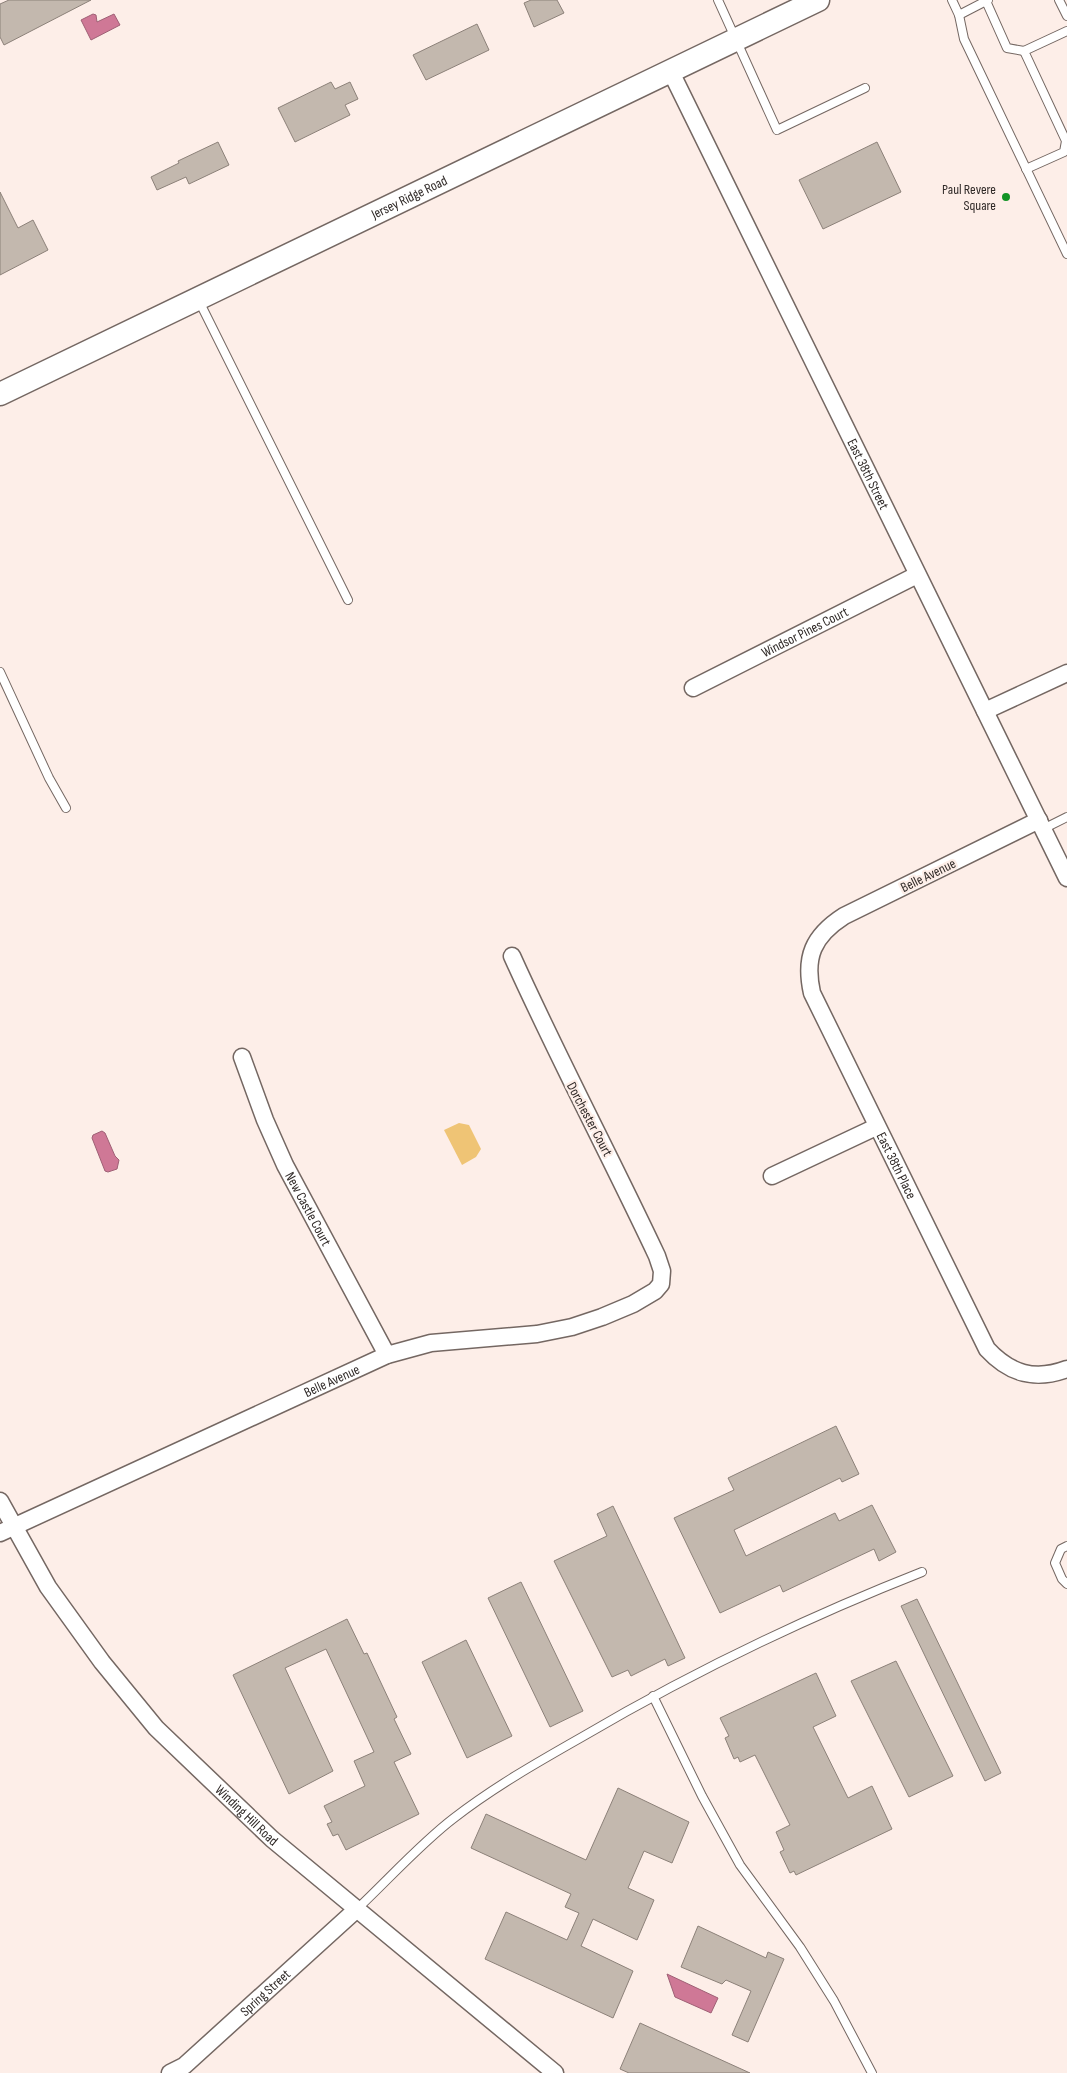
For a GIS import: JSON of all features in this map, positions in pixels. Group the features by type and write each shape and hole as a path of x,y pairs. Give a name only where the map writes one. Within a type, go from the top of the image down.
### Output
{"main road":[{"name":"Jersey Ridge Road","path":"0,394 818,0"}],"street":[{"name":"East 38th Street","path":"670,70 1067,878"},
{"name":"Windsor Pines Court","path":"693,688 917,575"},
{"path":"985,712 1067,674"},
{"name":"Belle Avenue","path":"820,935 844,916 1041,825"},
{"name":"East 38th Place","path":"820,935 813,945 810,961 808,976 812,993 986,1349 997,1361 1011,1370 1026,1375 1056,1373 1067,1369"},
{"name":"Dorchester Court","path":"512,956 550,1041 611,1159 657,1256 662,1270 661,1284"},
{"name":"New Castle Court","path":"242,1057 265,1120 285,1165 388,1355"},
{"path":"772,1176 876,1127"},
{"name":"Belle Avenue","path":"7,1530 388,1355 431,1343 506,1339 572,1327 645,1298 661,1284"},
{"name":"Winding Hill Road","path":"0,1501 7,1530 102,1662 156,1728 272,1839 555,2073"},
{"name":"Spring Street","path":"170,2073 184,2066 358,1909"}],"lane":[{"path":"718,0 777,130 865,88"},
{"path":"952,0 959,15 964,39 1067,254"},
{"path":"959,15 987,0 1007,48 1024,51 1067,31"},
{"path":"1060,0 1067,16"},
{"path":"1024,51 1066,141 1064,152 1026,169"},
{"path":"199,299 348,600"},
{"path":"0,672 49,778 66,808"},
{"path":"1041,825 1067,817"},
{"path":"1067,1546 1061,1549 1055,1563 1062,1579 1067,1584"},
{"path":"358,1909 453,1818 513,1777 653,1696 742,1650 861,1596 922,1572"},
{"path":"653,1696 702,1796 740,1865 805,1954 834,2001 872,2073"}],"shaded area":[{"path":"93,14 96,15 97,22 114,14 120,25 91,40 81,20"},
{"path":"459,1123 469,1125 481,1149 476,1157 462,1165 444,1130"},
{"path":"102,1131 105,1133 115,1156 119,1160 117,1169 108,1172 105,1171 92,1138 93,1135"},
{"path":"667,1974 718,1998 711,2013 675,1997"}],"building":[{"path":"9,0 91,0 4,45 0,37 0,4"},
{"path":"531,0 557,0 564,13 534,27 524,3"},
{"path":"477,24 489,50 426,80 413,55"},
{"path":"331,82 335,89 350,82 358,99 345,105 350,115 295,142 278,108"},
{"path":"218,142 229,165 189,184 186,177 157,190 151,177 179,163 178,161"},
{"path":"877,142 901,192 823,229 799,180"},
{"path":"0,192 18,228 33,220 48,250 0,275"},
{"path":"836,1426 859,1474 842,1482 840,1478 734,1530 746,1556 835,1513 839,1521 872,1505 896,1552 879,1561 874,1549 783,1592 780,1585 720,1613 674,1518 734,1490 728,1478"},
{"path":"613,1506 685,1658 668,1666 665,1659 631,1676 628,1670 612,1677 554,1561 607,1536 597,1514"},
{"path":"521,1582 583,1711 550,1727 488,1598"},
{"path":"917,1599 1001,1773 985,1781 901,1606"},
{"path":"347,1619 364,1654 367,1653 397,1717 394,1719 411,1754 394,1762 419,1814 346,1850 338,1834 333,1836 327,1824 332,1822 324,1806 365,1786 354,1761 374,1752 326,1649 285,1668 333,1771 289,1794 233,1675"},
{"path":"466,1640 512,1736 467,1758 422,1662"},
{"path":"896,1661 953,1776 909,1797 851,1681"},
{"path":"816,1673 836,1716 813,1727 848,1798 872,1786 892,1829 796,1875 794,1871 790,1873 780,1852 784,1850 776,1832 790,1825 755,1755 740,1762 738,1757 734,1759 725,1738 729,1736 720,1718"},
{"path":"618,1788 689,1822 672,1863 644,1851 628,1888 654,1900 637,1940 593,1919 581,1946 633,1971 613,2018 485,1959 506,1912 567,1940 579,1913 565,1907 571,1894 471,1848 486,1814 586,1860"},
{"path":"698,1926 766,1958 768,1952 784,1959 748,2042 732,2035 751,1991 726,1980 722,1984 681,1967"},
{"path":"640,2023 750,2073 629,2073 620,2069"}],"place":[{"name":"Paul Revere Square","path":"1006,197"}]}
